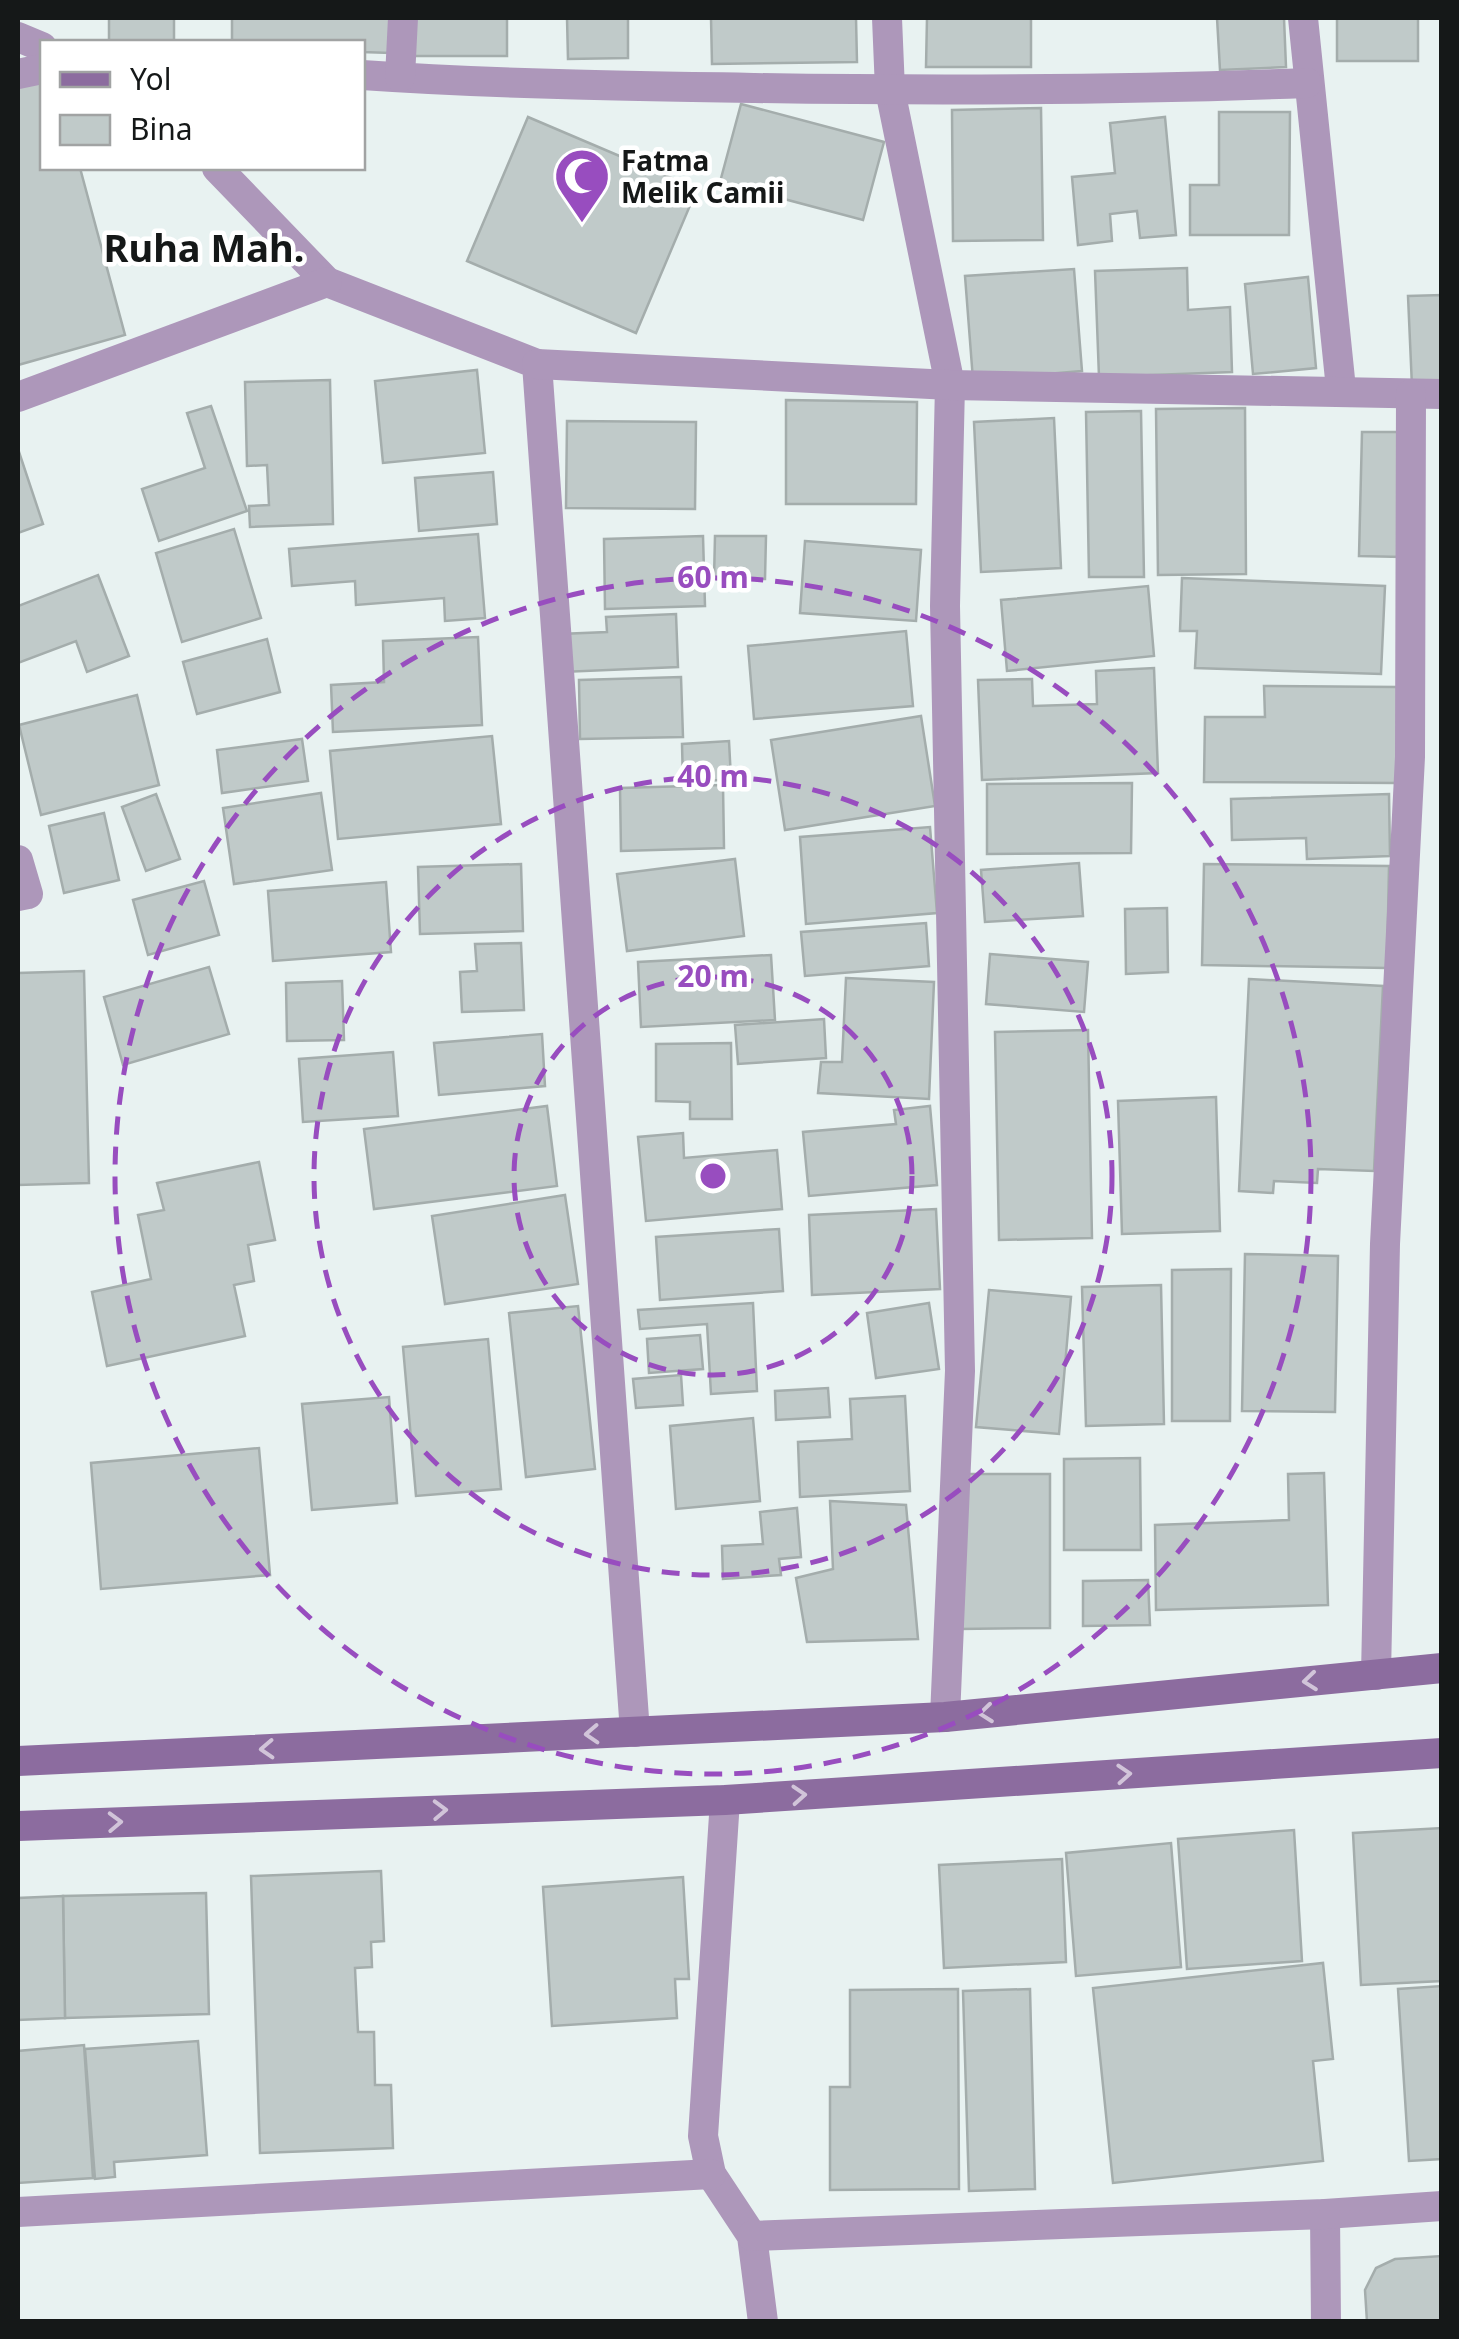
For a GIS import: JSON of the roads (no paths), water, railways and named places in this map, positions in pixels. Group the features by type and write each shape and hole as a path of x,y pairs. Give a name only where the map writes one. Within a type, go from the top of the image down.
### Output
{"main road":[{"path":"18,1761 945,1717 1442,1668"},
{"path":"18,1826 725,1800 1442,1752"}],"street":[{"path":"400,78 403,18"},
{"path":"887,18 890,90 950,386 945,606 960,1372 945,1717"},
{"path":"1303,18 1341,390"},
{"path":"365,74 660,87 890,90 1145,90 1307,83"},
{"path":"219,170 327,282 536,364 950,386 1442,394"},
{"path":"18,397 327,282"},
{"path":"536,364 634,1732"},
{"path":"1376,1675 1385,1244 1410,757 1410,394"},
{"path":"18,860 28,894 18,896"},
{"path":"725,1800 703,2136 711,2174 752,2236 763,2322"},
{"path":"18,2212 711,2174"},
{"path":"752,2236 1442,2206"},
{"path":"1324,2214 1326,2322"}],"place":[{"name":"Fatma Melik Camii","path":"582,225"}],"district":[{"name":"Ruha Mah.","path":"204,247"}]}
